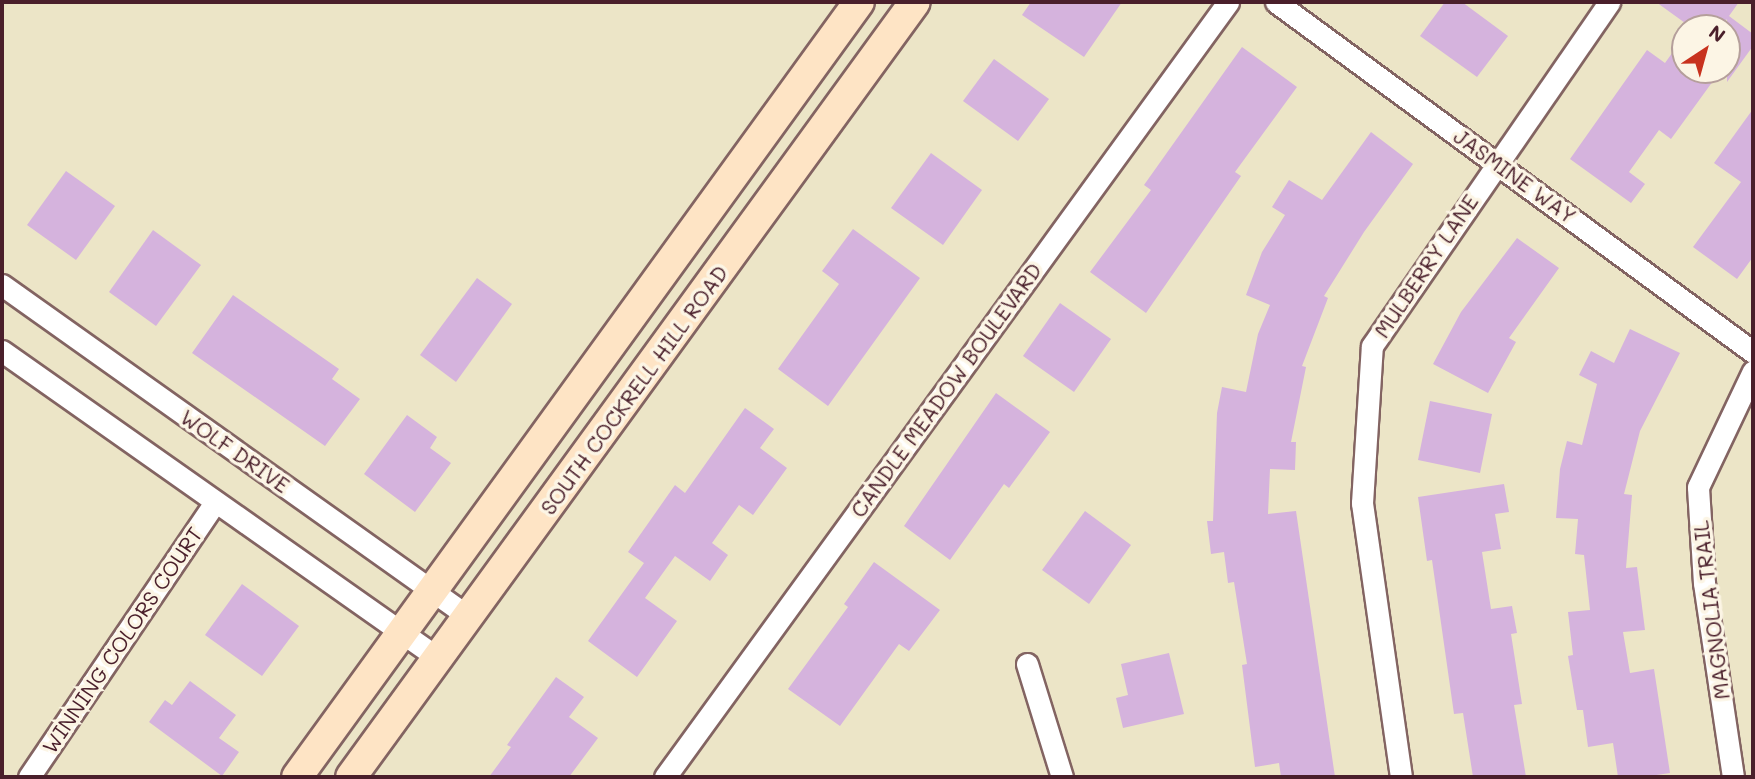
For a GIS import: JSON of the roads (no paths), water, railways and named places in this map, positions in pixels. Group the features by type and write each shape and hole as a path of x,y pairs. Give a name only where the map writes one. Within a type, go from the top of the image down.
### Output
{"main road":[{"path":"297,777 859,2"},
{"name":"SOUTH COCKRELL HILL ROAD","path":"351,777 915,2"},
{"path":"776,117 812,144"}],"street":[{"name":"CANDLE MEADOW BOULEVARD","path":"665,777 1228,2"},
{"name":"JASMINE WAY","path":"1276,2 1753,352"},
{"name":"MULBERRY LANE","path":"1401,777 1362,503 1372,346 1496,162 1609,2"},
{"name":"WOLF DRIVE","path":"2,285 469,617"},
{"path":"2,351 438,658"},
{"name":"MAGNOLIA TRAIL","path":"1733,777 1704,583 1698,487 1753,371"},
{"name":"WINNING COLORS COURT","path":"29,777 215,502"},
{"path":"1027,664 1062,777"}]}
